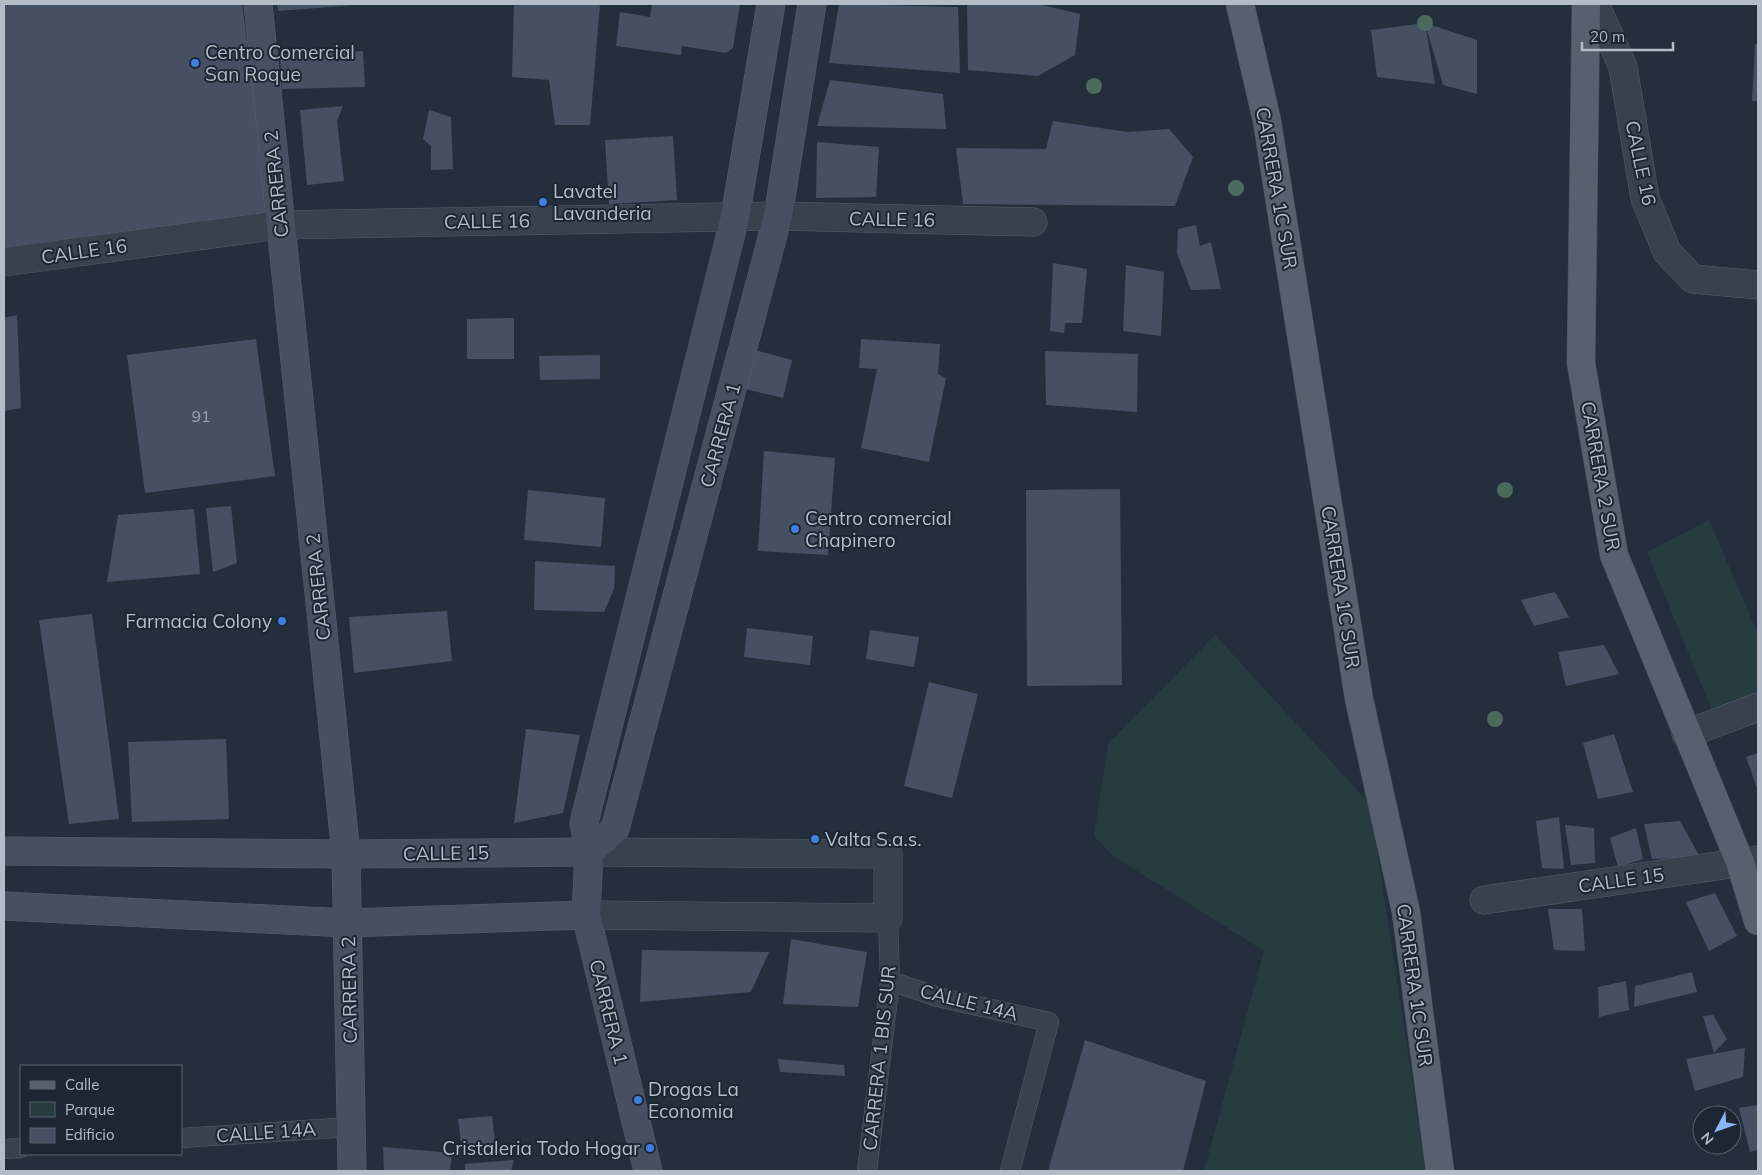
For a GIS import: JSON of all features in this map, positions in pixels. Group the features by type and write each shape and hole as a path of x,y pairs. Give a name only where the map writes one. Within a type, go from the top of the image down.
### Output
{"main road":[{"name":"CARRERA 2","path":"258,4 346,854 352,1171"},
{"name":"CARRERA 1","path":"648,1171 586,915 589,852 584,823 735,218 771,4"},
{"name":"CARRERA 1","path":"589,852 615,829 778,216 812,4"},
{"name":"CARRERA 1C SUR","path":"1240,4 1267,120 1359,698 1406,912 1440,1171"},
{"name":"CARRERA 2 SUR","path":"1586,4 1581,363 1614,555 1686,734 1749,861 1758,921"},
{"name":"CALLE 15","path":"4,851 346,854 589,852"},
{"path":"4,906 347,923 586,915"}],"street":[{"name":"CALLE 16","path":"1594,4 1623,67 1646,198 1667,252 1693,279 1758,285"},
{"name":"CALLE 16","path":"4,262 280,225 778,216 1033,222"},
{"path":"1686,734 1758,707"},
{"name":"CALLE 15","path":"589,852 888,854"},
{"name":"CARRERA 1 BIS SUR","path":"888,854 888,918"},
{"name":"CALLE 15","path":"1484,900 1749,861"},
{"path":"586,915 888,918"}],"lane":[{"name":"CARRERA 1 BIS SUR","path":"867,1171 890,980 888,918"},
{"name":"CALLE 14A","path":"890,980 938,997 1049,1022 1010,1171"},
{"name":"CALLE 14A","path":"182,1138 352,1127"},
{"path":"4,1149 20,1148"}],"green space":[{"path":"1709,520 1758,634 1758,704 1715,718 1647,552"},
{"path":"1215,635 1370,804 1426,1171 1204,1171 1264,951 1112,855 1094,836 1108,744"}],"building":[{"path":"4,4 242,4 271,217 4,251"},
{"path":"277,4 356,4 356,5 278,11"},
{"path":"514,4 600,4 590,125 555,125 549,80 512,77"},
{"path":"652,4 740,4 733,48 726,53 682,46 681,55 616,46 620,12 650,17"},
{"path":"839,4 958,7 960,73 829,63"},
{"path":"967,4 1038,4 1080,14 1075,55 1038,76 968,70"},
{"path":"1425,23 1435,84 1377,77 1371,30"},
{"path":"1425,23 1477,40 1477,94 1443,85"},
{"path":"1755,44 1758,44 1758,101 1752,101"},
{"path":"363,51 365,87 282,89 280,54"},
{"path":"830,80 943,94 946,129 817,126"},
{"path":"343,106 337,121 344,181 307,185 300,110"},
{"path":"429,110 451,117 453,169 431,170 431,146 423,139"},
{"path":"1053,121 1128,132 1169,129 1193,157 1175,206 963,204 956,148 1046,149"},
{"path":"673,136 677,200 609,204 605,140"},
{"path":"817,142 879,147 876,197 816,198"},
{"path":"1196,225 1200,246 1211,242 1221,289 1191,290 1177,253 1178,229"},
{"path":"1053,263 1087,269 1082,323 1065,323 1064,333 1050,331"},
{"path":"1126,265 1164,272 1161,336 1123,331"},
{"path":"17,315 21,408 4,411 4,318"},
{"path":"514,318 514,359 467,359 467,319"},
{"path":"256,339 275,476 145,493 127,355"},
{"path":"861,339 940,344 938,374 946,378 929,462 861,448 877,369 859,368"},
{"path":"755,350 792,360 783,398 745,389"},
{"path":"1045,351 1138,354 1137,412 1046,405"},
{"path":"600,355 600,379 540,380 539,356"},
{"path":"764,451 835,458 828,555 758,551"},
{"path":"1120,489 1122,685 1027,686 1026,490"},
{"path":"528,490 605,498 601,547 524,540"},
{"path":"231,506 237,563 213,572 206,508"},
{"path":"194,509 200,574 107,582 118,515"},
{"path":"535,561 615,566 614,589 604,612 534,610"},
{"path":"1555,592 1569,617 1534,626 1521,600"},
{"path":"447,611 452,661 354,673 349,617"},
{"path":"92,614 119,819 69,824 39,620"},
{"path":"747,628 813,636 810,665 744,657"},
{"path":"870,630 919,637 914,667 866,659"},
{"path":"1604,645 1619,674 1566,686 1558,652"},
{"path":"929,682 978,694 952,798 904,786"},
{"path":"526,729 580,735 563,813 514,823"},
{"path":"1614,734 1633,792 1598,799 1583,743"},
{"path":"226,739 229,819 132,822 128,742"},
{"path":"1758,753 1758,791 1746,757"},
{"path":"1559,817 1564,869 1542,868 1536,821"},
{"path":"1680,821 1700,857 1652,859 1644,824"},
{"path":"1565,825 1594,828 1595,863 1571,865"},
{"path":"1636,828 1643,859 1618,867 1610,838"},
{"path":"1715,893 1737,936 1709,951 1686,902"},
{"path":"1548,909 1582,909 1585,951 1554,950"},
{"path":"791,939 867,952 858,1007 783,1004"},
{"path":"642,950 769,952 751,992 640,1002"},
{"path":"1692,972 1697,992 1634,1007 1635,986"},
{"path":"1626,981 1629,1010 1599,1017 1598,987"},
{"path":"1713,1015 1727,1039 1714,1053 1703,1016"},
{"path":"1085,1040 1206,1081 1183,1171 1048,1171"},
{"path":"1745,1048 1743,1077 1695,1091 1686,1059"},
{"path":"778,1059 844,1065 845,1076 780,1072"},
{"path":"1758,1105 1758,1150 1750,1152 1742,1120 1742,1108"},
{"path":"492,1116 496,1149 462,1150 458,1119"},
{"path":"383,1147 452,1153 450,1171 384,1171"},
{"path":"514,1160 511,1171 465,1171 465,1164"}],"place":[{"name":"Centro Comercial San Roque","path":"195,63"},
{"name":"Lavatel Lavanderia","path":"543,202"},
{"name":"Centro comercial Chapinero","path":"795,529"},
{"name":"Farmacia Colony","path":"282,621"},
{"name":"Valta S.a.s.","path":"815,839"},
{"name":"Drogas La Economia","path":"638,1100"},
{"name":"Cristaleria Todo Hogar","path":"650,1148"}]}
